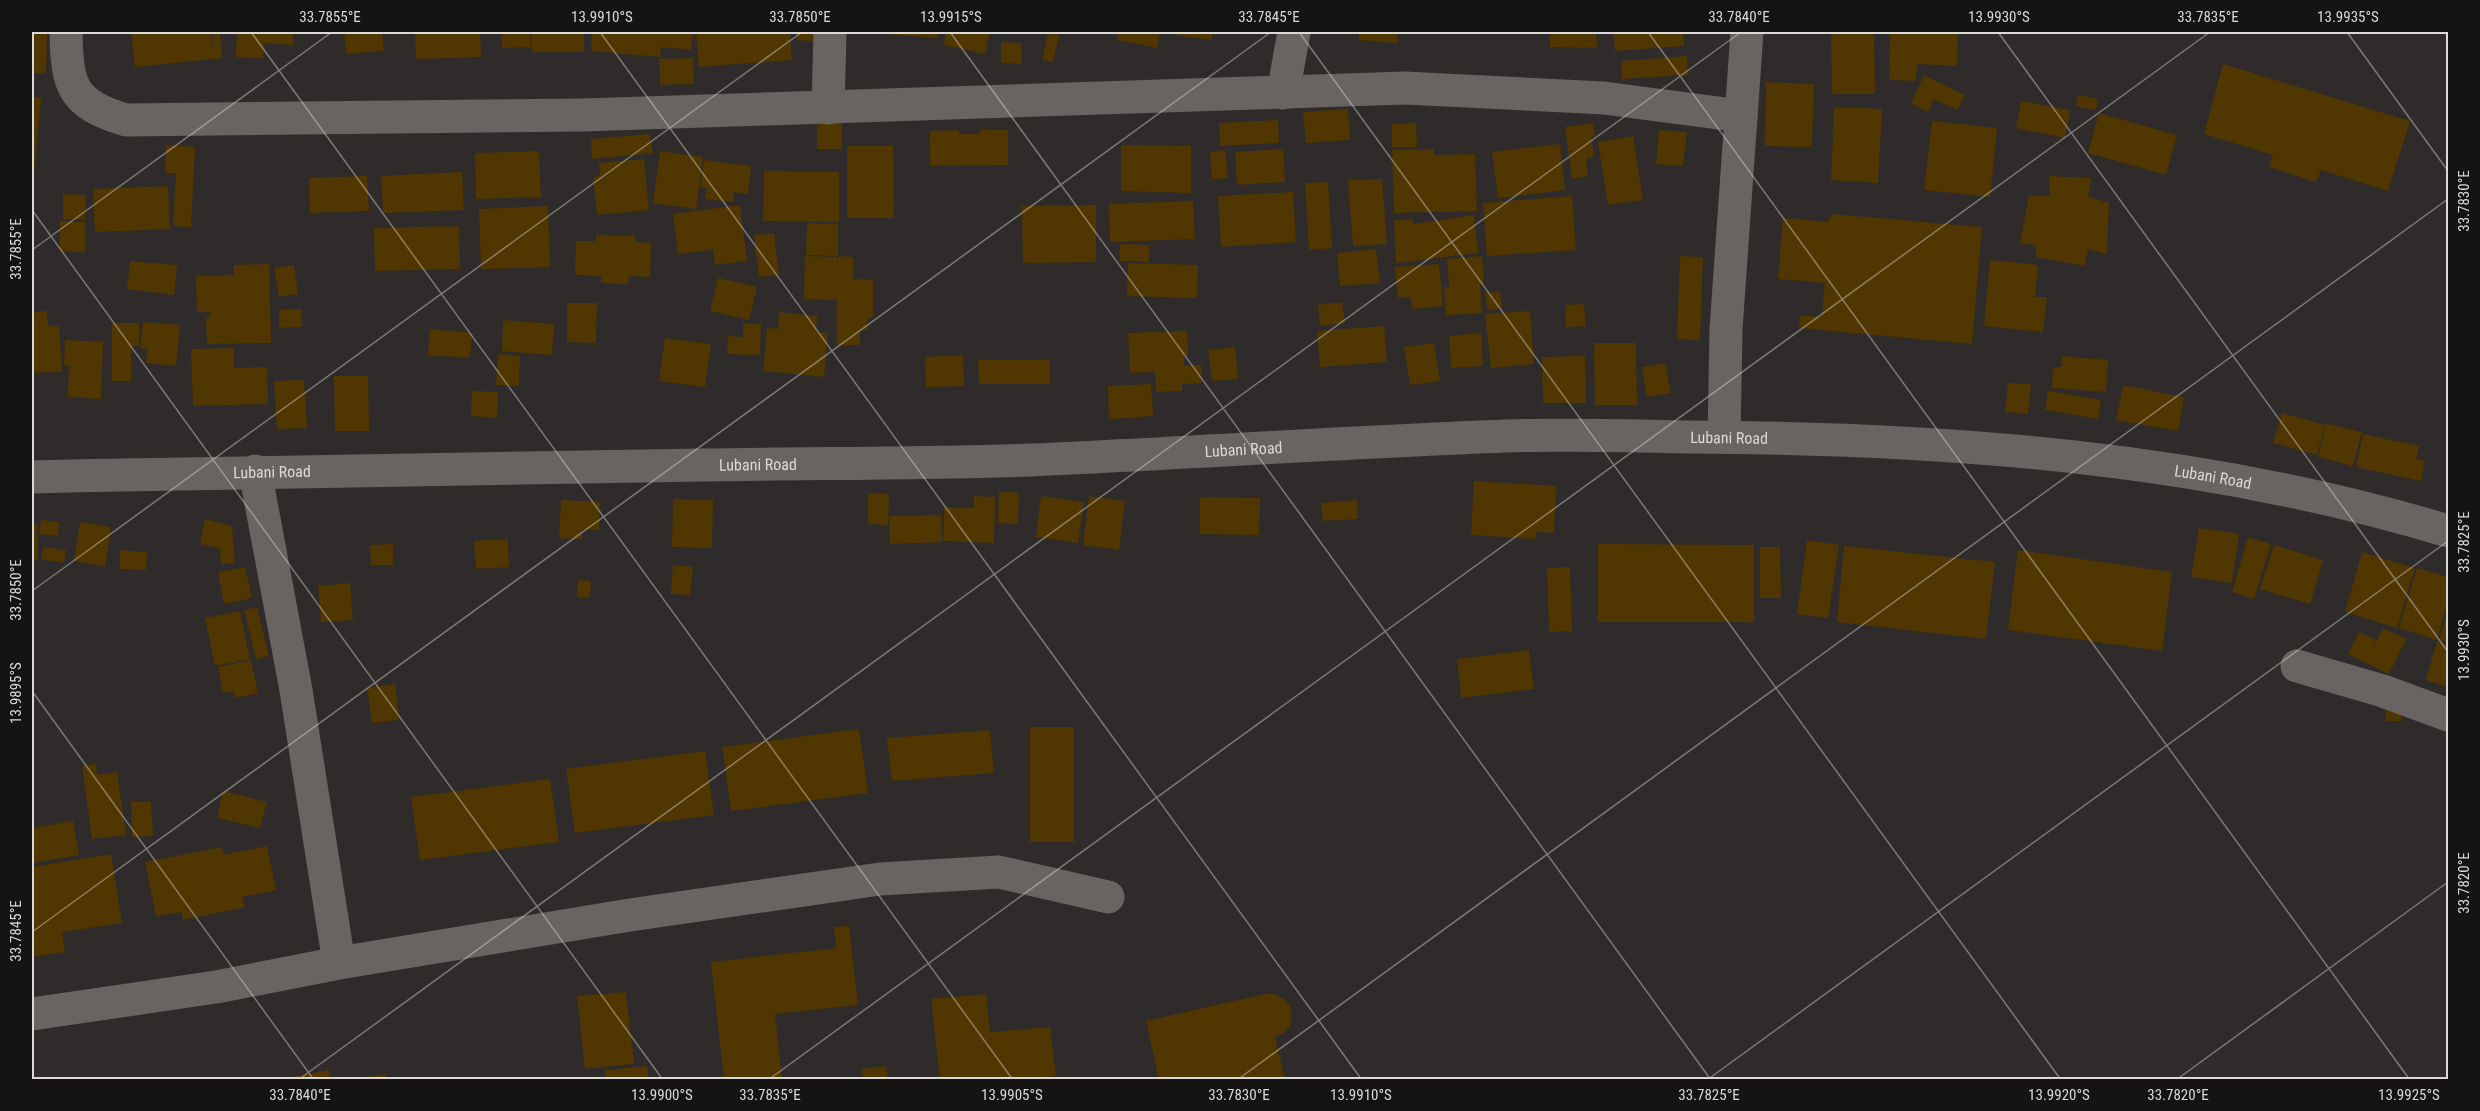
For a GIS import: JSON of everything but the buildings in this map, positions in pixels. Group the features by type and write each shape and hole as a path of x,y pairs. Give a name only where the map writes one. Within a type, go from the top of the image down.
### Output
{"street":[{"path":"66,32 71,81 82,101 102,113 126,120 583,115 1405,88 1604,98 1741,116"},
{"path":"828,108 830,32"},
{"path":"1283,93 1294,32"},
{"path":"1724,437 1726,329 1747,32"},
{"name":"Lubani Road","path":"32,477 255,471 1024,460 1513,436 1724,437 1877,441 2027,452 2174,470 2269,485 2390,513 2448,531"},
{"path":"255,471 296,690 339,963"},
{"path":"2297,666 2383,691 2448,715"},
{"path":"32,1014 216,987 339,963 630,915 880,879 999,872 1108,897"}]}
